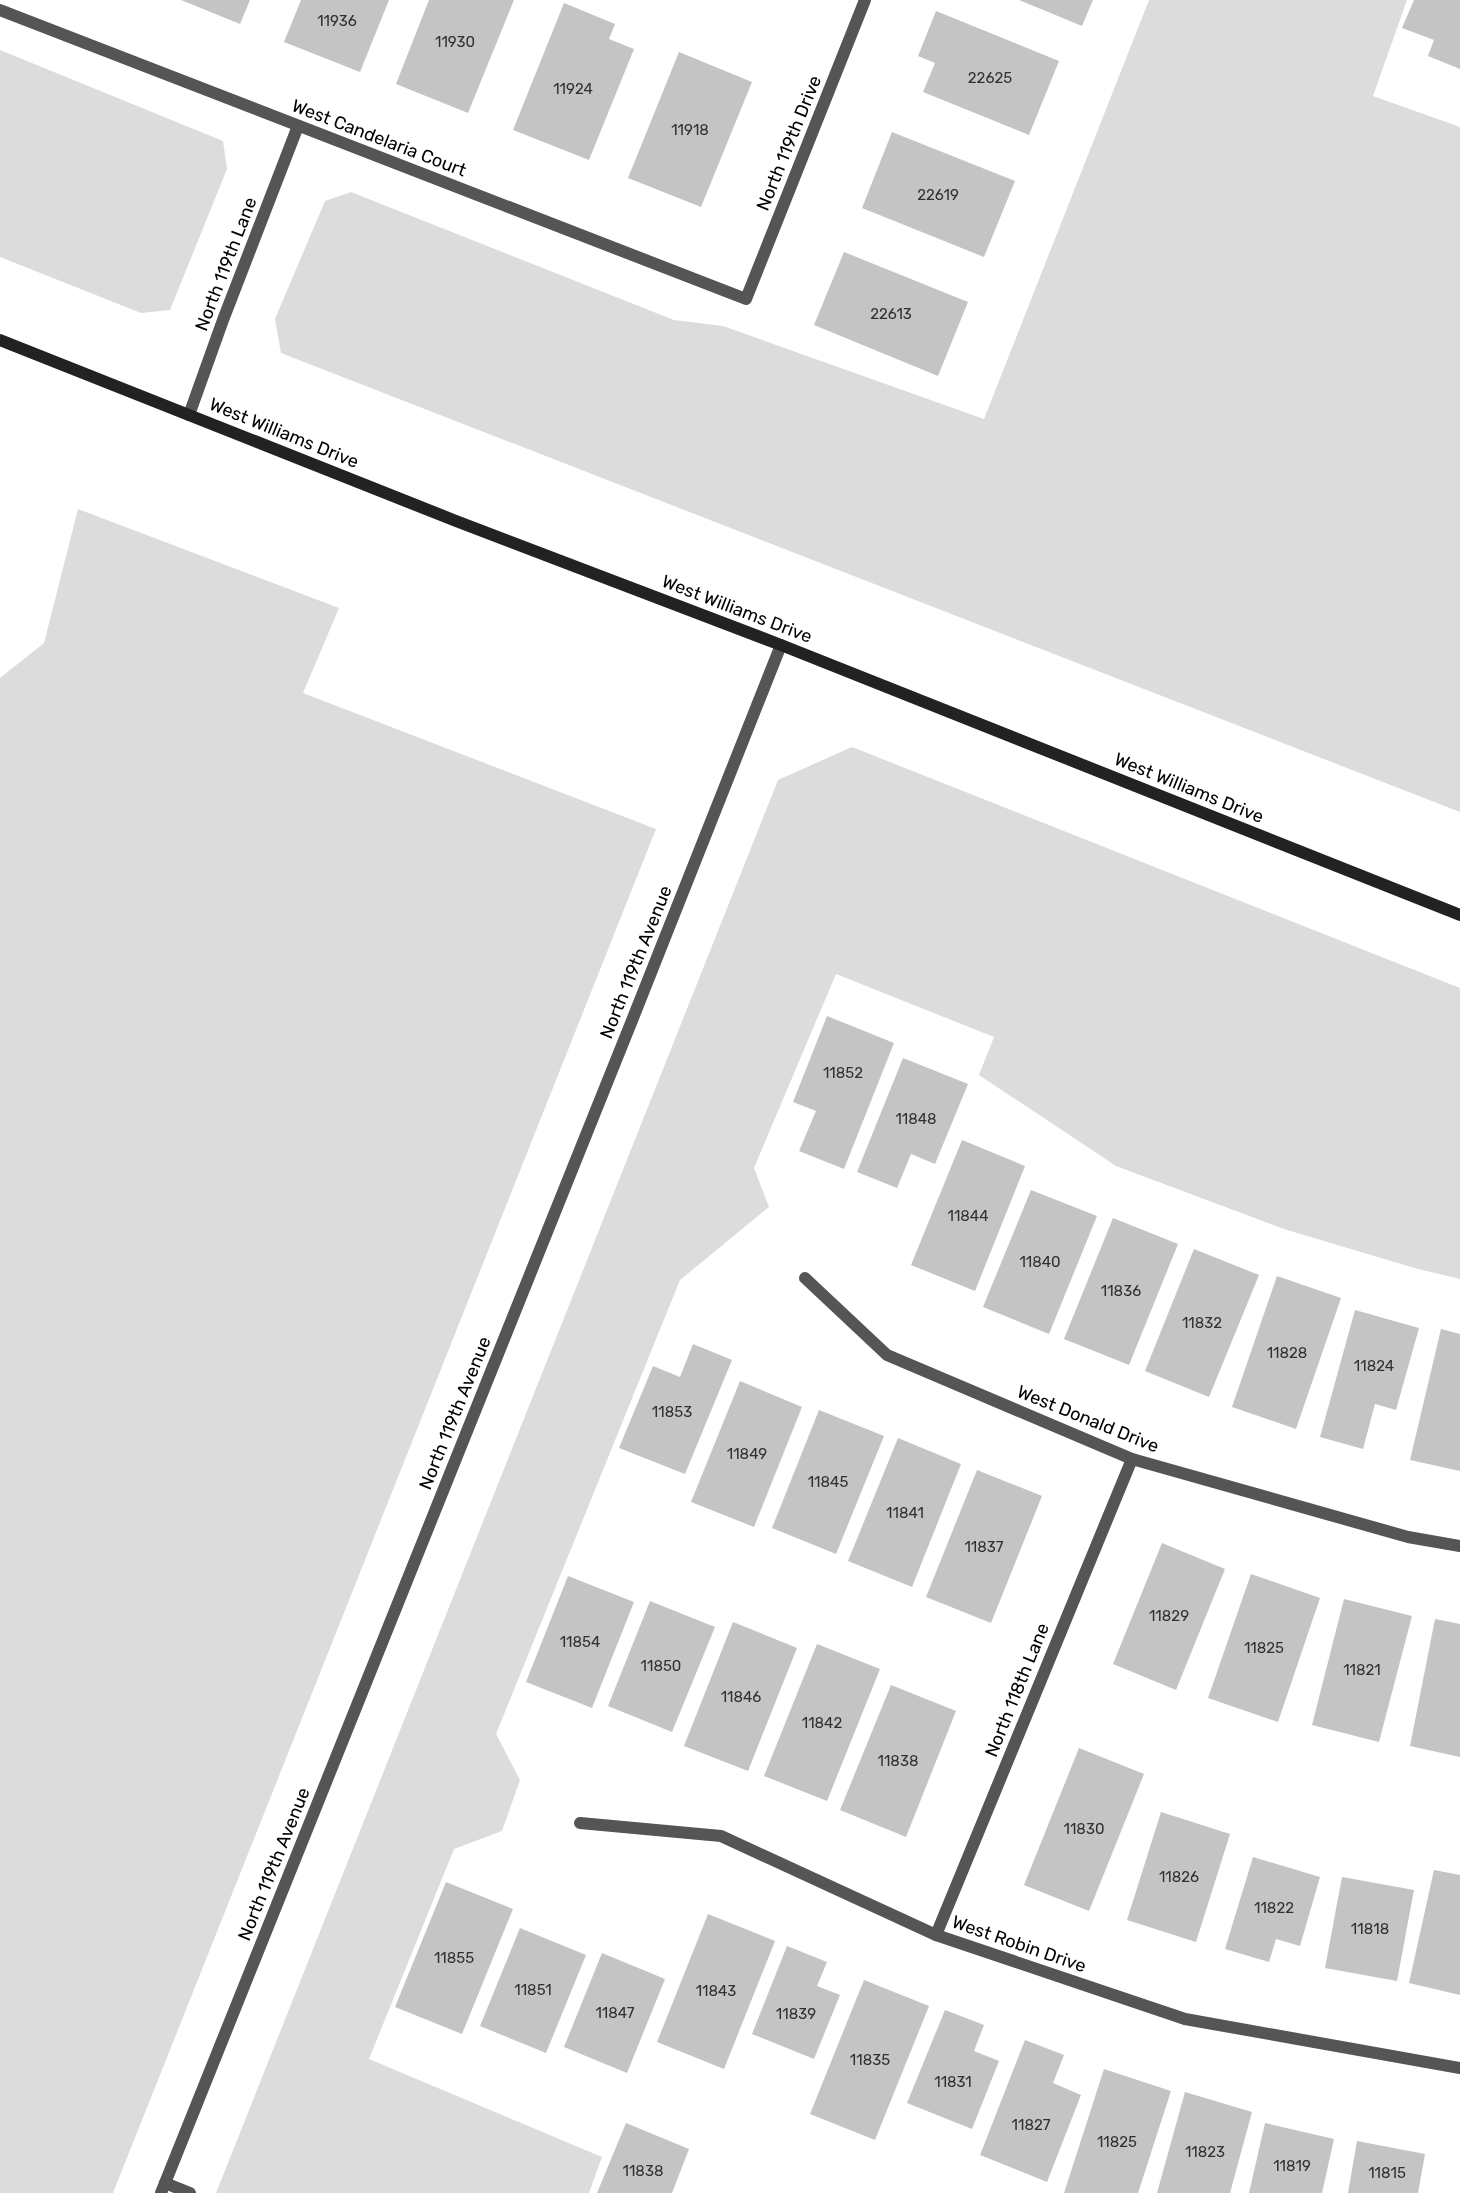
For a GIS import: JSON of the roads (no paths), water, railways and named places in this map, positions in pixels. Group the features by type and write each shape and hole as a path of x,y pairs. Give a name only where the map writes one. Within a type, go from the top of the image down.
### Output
{"main road":[{"name":"West Williams Drive","path":"0,340 478,529 781,645 1460,915"}],"street":[{"name":"North 119th Drive","path":"746,299 865,0"},
{"name":"West Candelaria Court","path":"0,10 746,299"},
{"name":"North 119th Lane","path":"189,415 298,126"},
{"name":"North 119th Avenue","path":"163,2188 638,1007 781,645"},
{"name":"West Donald Drive","path":"805,1278 887,1355 1132,1459 1408,1538 1460,1546"},
{"name":"North 118th Lane","path":"936,1935 1132,1459"},
{"name":"West Robin Drive","path":"580,1823 722,1836 936,1935 1185,2019 1460,2068"},
{"path":"163,2188 190,2193"}]}
